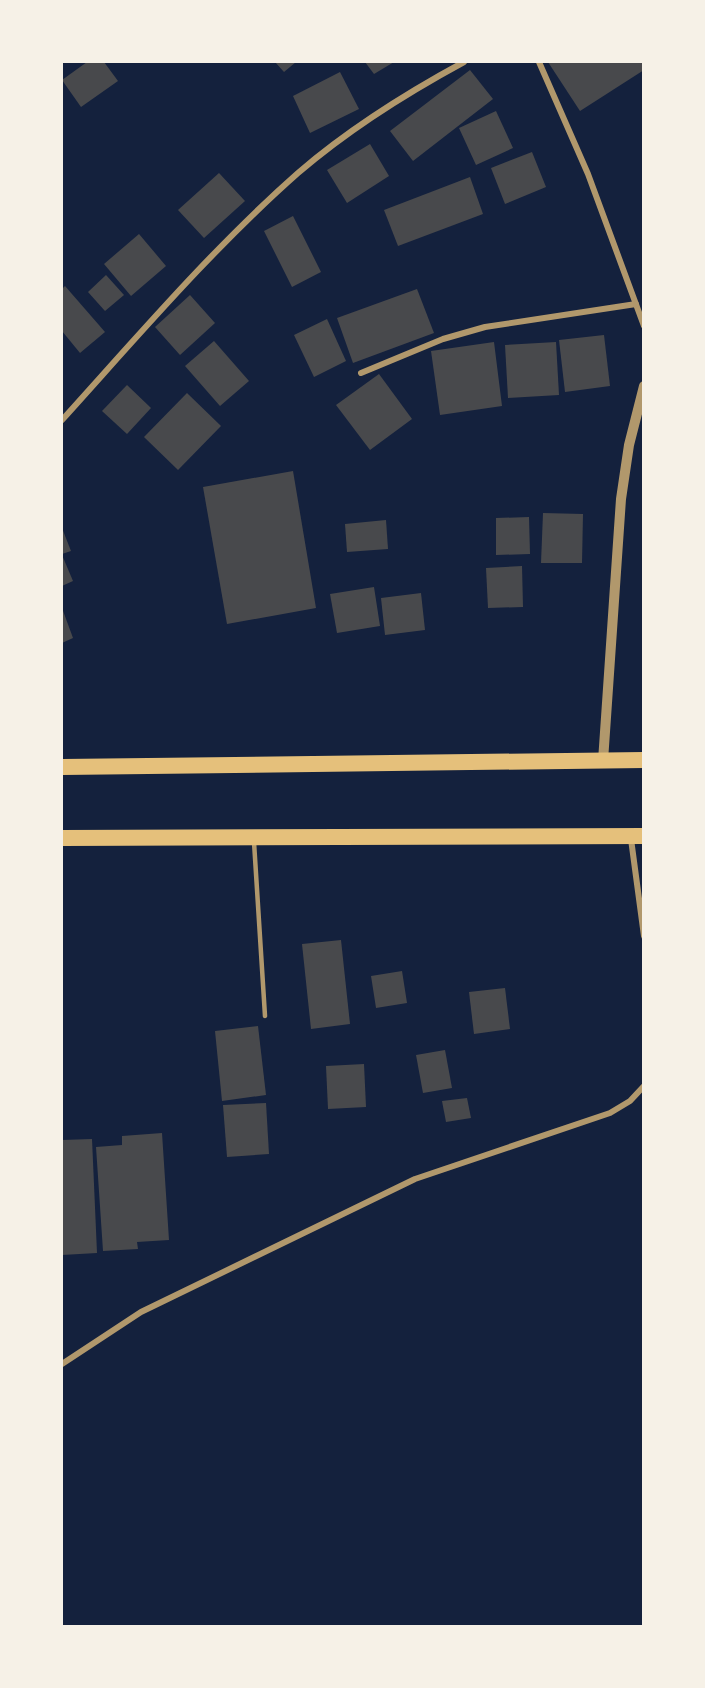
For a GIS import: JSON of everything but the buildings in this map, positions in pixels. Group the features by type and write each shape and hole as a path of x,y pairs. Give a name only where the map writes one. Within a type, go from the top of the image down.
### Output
{"highway":[{"path":"62,767 644,760"},
{"path":"62,838 637,836"}],"street":[{"path":"62,420 239,230 299,173 356,127 396,100 464,62"},
{"path":"539,62 588,174 644,326"},
{"path":"360,373 443,339 484,327 636,304"},
{"path":"603,761 621,499 629,445 644,386"},
{"path":"637,836 644,936"},
{"path":"62,1364 141,1312 415,1179 610,1113 630,1101 644,1086"}],"lane":[{"path":"254,838 265,1016"}]}
